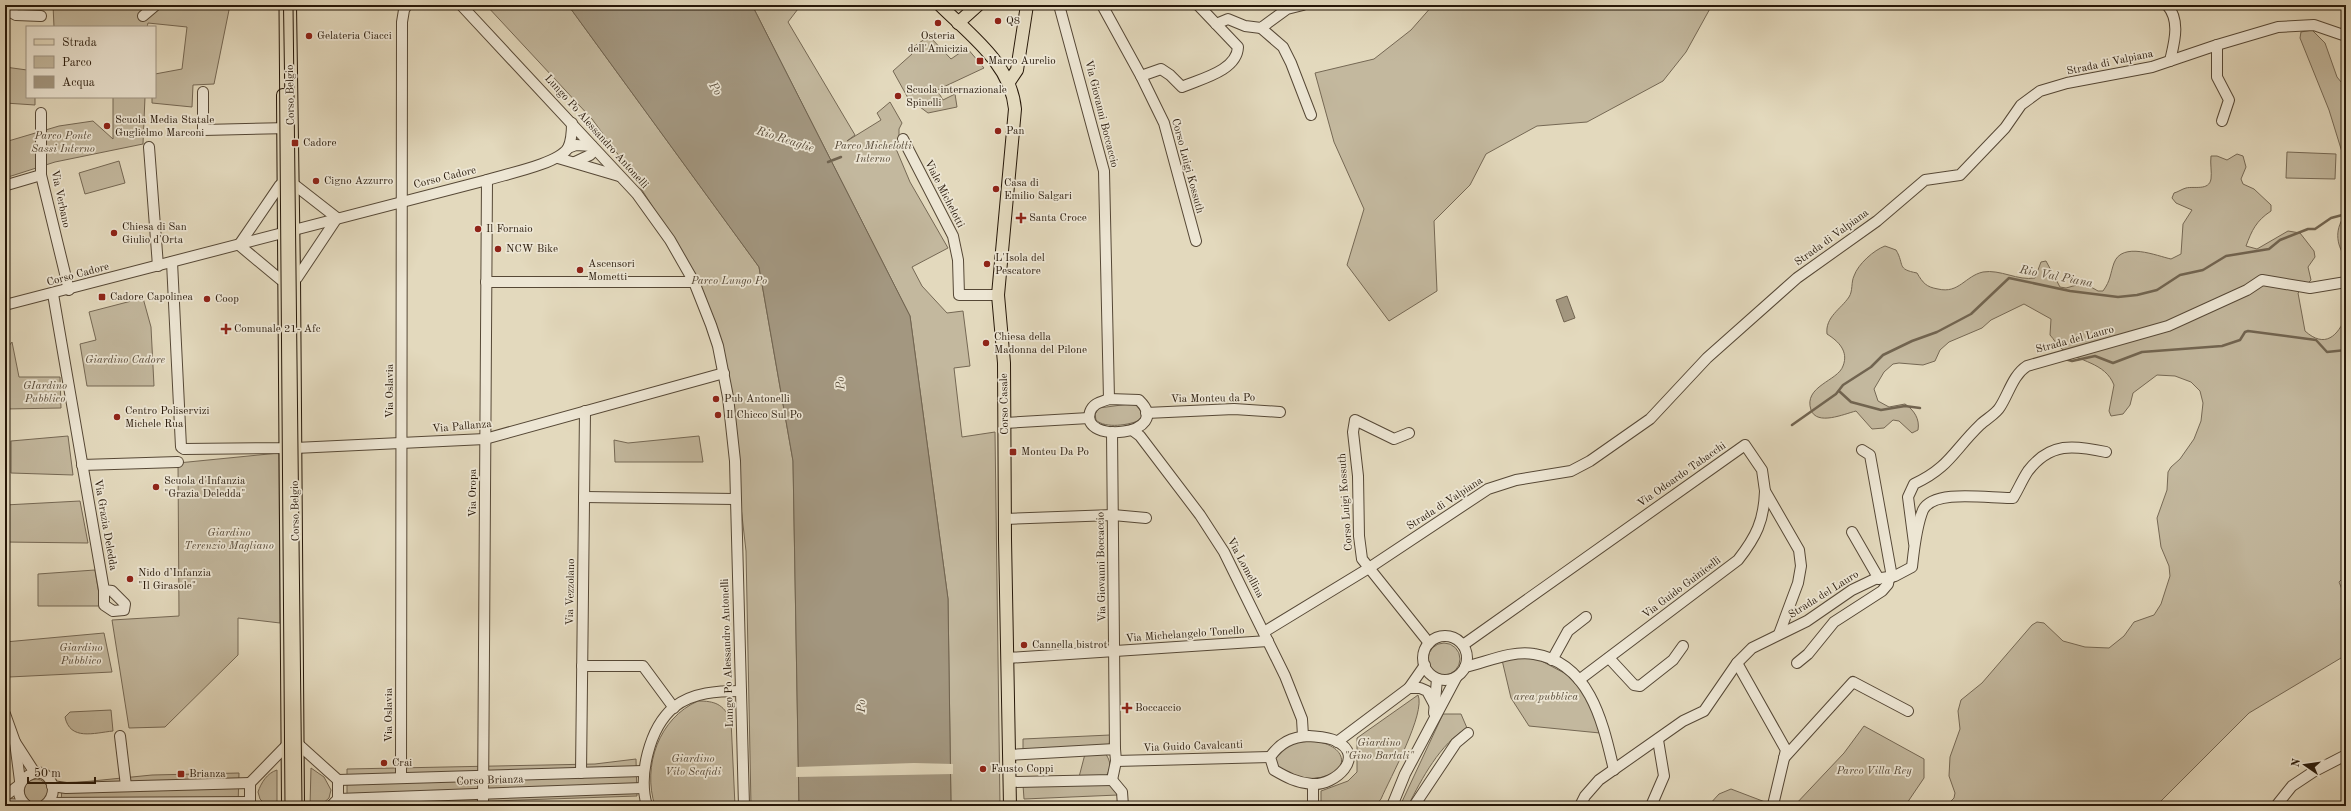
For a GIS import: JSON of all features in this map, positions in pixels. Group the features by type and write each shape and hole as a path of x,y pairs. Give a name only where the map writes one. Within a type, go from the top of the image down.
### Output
{"main road":[{"name":"Corso Belgio","path":"282,5 287,128 290,279 293,744 298,806"},
{"name":"Corso Belgio","path":"287,128 290,5"},
{"name":"Corso Casale","path":"941,5 998,64 1009,82 1015,109 998,295 1004,363 1010,806"},
{"path":"958,23 978,5"},
{"path":"1009,82 1017,70 1027,5"},
{"name":"Corso Belgio","path":"288,806 293,744"}],"street":[{"path":"143,16 156,5"},
{"name":"Via Oslavia","path":"401,777 402,22 404,10 407,5"},
{"name":"Lungo Po Alessandro Antonelli","path":"461,5 637,194 670,240 694,282 712,325 724,373 732,428 744,806"},
{"name":"Via Giovanni Boccaccio","path":"1060,5 1104,171 1109,399"},
{"name":"Corso Luigi Kossuth","path":"1102,5 1141,76 1164,123 1196,241"},
{"path":"1141,76 1160,69 1170,75 1182,87 1229,66 1238,56 1238,47 1198,5"},
{"path":"1261,28 1288,9 1303,5"},
{"path":"2167,5 2171,9 2176,25 2175,40 2170,61"},
{"path":"5,9 16,16 41,16"},
{"path":"1216,24 1228,19 1245,26 1261,28 1283,47 1311,115"},
{"name":"Strada di Valpiana","path":"1369,568 1488,488 1516,480 1571,471 1590,461 1650,419 1707,358 1797,278 1877,221 1925,180 1960,175 2005,128 2021,105 2040,91 2067,83 2152,67 2217,44 2278,27 2314,25 2346,36"},
{"path":"2217,44 2217,77 2229,100 2222,121"},
{"path":"203,92 204,130 287,128"},
{"name":"Via Verbano","path":"41,113 41,175 69,290"},
{"path":"568,148 572,134 572,123"},
{"name":"Viale Michelotti","path":"903,138 953,236 958,260 959,295 998,295"},
{"path":"568,148 576,145 593,148 590,155 575,162"},
{"path":"149,147 158,266"},
{"name":"Corso Cadore","path":"5,305 69,290 337,218 487,180 558,158 568,148"},
{"path":"558,158 621,177"},
{"path":"6,185 41,175"},
{"name":"Via Oropa","path":"483,806 487,180"},
{"path":"280,185 296,186 337,218 297,278 281,280 239,245 280,185"},
{"name":"Via Pallanza","path":"172,262 181,447 195,449 290,447 486,439 724,373"},
{"name":"Strada del Lauro","path":"1915,547 1910,525 1908,497 1914,484 1928,477 1947,464 1980,424 2000,408 2012,384 2022,369 2027,366 2168,326 2247,290 2262,280 2297,287 2320,287 2346,282"},
{"path":"486,282 694,282"},
{"name":"Via Grazia Deledda","path":"53,294 104,590"},
{"path":"1109,399 1139,400 1144,406 1146,413 1145,422 1138,429 1112,432 1098,430 1091,425 1089,418 1091,410 1097,402 1109,399"},
{"name":"Via Monteu da Po","path":"1146,413 1234,409 1280,412"},
{"name":"Via Vezzolano","path":"581,773 585,412"},
{"path":"1005,423 1089,418"},
{"name":"Corso Luigi Kossuth","path":"1409,433 1394,439 1355,420 1353,432 1358,476 1358,536 1362,559 1430,643"},
{"name":"Via Lomellina","path":"1132,430 1140,436 1204,521 1224,552 1266,637 1302,719 1303,736"},
{"name":"Via Giovanni Boccaccio","path":"1112,432 1116,761 1112,780"},
{"name":"Via Odoardo Tabacchi","path":"1463,645 1745,445 1762,470 1765,491 1799,550 1802,566 1798,583 1779,634"},
{"name":"Strada del Lauro","path":"1580,806 1585,796 1599,780 1683,721 1704,711 1737,663 1752,648 1807,621 1852,590 1887,578 1912,567 1924,509 1933,500 1948,496 2013,498 2028,472 2039,459 2058,448 2080,447 2106,452"},
{"path":"1862,450 1870,455 1887,578"},
{"name":"Via Grazia Deledda","path":"82,465 178,462"},
{"name":"Via Guido Guinicelli","path":"1579,680 1738,560 1754,539 1762,518 1765,491"},
{"path":"584,496 735,499"},
{"path":"1005,519 1113,515 1146,518"},
{"name":"Strada del Lauro","path":"1797,663 1808,654 1834,622 1882,591 1888,584 1887,578 1852,532"},
{"name":"Via Michelangelo Tonello","path":"1007,658 1115,652 1266,637 1369,568"},
{"path":"1552,660 1568,631 1586,617"},
{"path":"1433,717 1435,706 1434,677 1425,665 1424,656 1430,643 1434,639 1447,636 1459,641 1463,645 1467,656 1466,667"},
{"path":"1609,658 1634,685 1640,686 1674,660 1684,646"},
{"path":"1392,806 1405,774 1433,717 1456,678 1466,667 1518,654 1534,654 1552,660 1570,670 1588,689 1597,709 1614,770"},
{"path":"1737,663 1786,750 1773,805"},
{"path":"1411,686 1425,665"},
{"path":"582,666 643,666 674,708"},
{"path":"1337,742 1411,686 1434,677 1450,680 1456,678"},
{"path":"1784,758 1853,682 1908,711"},
{"path":"1411,686 1427,691 1435,706"},
{"path":"647,806 643,788 643,771 654,737 674,708 693,697 714,690 741,691"},
{"path":"5,714 15,742 35,772 46,776 52,786 53,792 47,805"},
{"path":"1414,806 1456,743 1468,733"},
{"path":"120,736 126,786"},
{"path":"1303,736 1328,738 1337,742 1348,755 1347,766 1341,775 1329,781 1313,784 1290,780 1274,770 1270,757 1279,745 1295,737 1303,736"},
{"path":"1651,806 1664,776 1658,740"},
{"path":"15,742 19,797 26,805"},
{"path":"52,786 66,788 250,783 293,744 311,753 338,780 335,802"},
{"path":"1009,755 1115,749"},
{"path":"2276,806 2292,786 2313,772 2346,755"},
{"name":"Via Guido Cavalcanti","path":"1116,761 1270,757"},
{"name":"Corso Brianza","path":"338,780 643,771"},
{"path":"5,796 29,774 35,772"},
{"path":"1010,782 1112,780 1122,792 1123,806"},
{"path":"47,805 59,802 80,805 251,804 250,783"},
{"path":"1313,784 1313,806"},
{"name":"Corso Brianza","path":"335,802 483,794 643,788"},
{"path":"5,804 26,805"}],"green space":[{"path":"53,5 219,5 229,10 214,84 193,85 192,107 152,103 152,98 156,98 156,74 182,69 187,27 148,23 147,26 54,26"},
{"name":"Parco Lungo Po","path":"486,5 568,5 759,267 793,461 799,806 751,806 746,551 732,428 716,324 695,273 628,168 592,119"},
{"name":"Parco Michelotti Interno","path":"752,5 801,5 788,22 855,135 847,141 881,120 877,113 890,102 902,123 899,129 899,142 894,144 910,182 948,248 912,267 922,286 947,313 963,311 970,366 954,368 962,437 995,432 1000,806 951,806 948,599 910,316"},
{"path":"1433,5 1712,5 1686,52 1663,81 1587,122 1537,126 1486,154 1470,185 1434,221 1437,291 1389,321 1347,265 1364,209 1334,142 1315,73 1374,59 1411,30"},
{"path":"2312,30 2325,43 2337,77 2346,88 2346,165 2329,110 2300,38 2301,32"},
{"path":"929,36 951,59 967,48 984,68 937,90 943,100 955,94 957,107 928,113 908,98 893,71 912,54 909,50"},
{"name":"Parco Ponte Sassi Interno","path":"5,67 26,70 26,98 35,98 35,105 5,103"},
{"name":"Parco Ponte Sassi Interno","path":"113,98 145,98 143,144 55,162 5,178 5,142 59,126 93,121 113,139"},
{"path":"2287,152 2336,154 2335,179 2286,178"},
{"path":"2237,154 2243,156 2246,167 2241,179 2243,184 2254,189 2271,205 2271,211 2255,226 2246,246 2257,249 2288,231 2300,233 2314,251 2315,257 2308,267 2311,280 2298,293 2305,331 2319,339 2330,338 2339,329 2346,316 2346,575 2339,582 2346,599 2346,655 2249,713 2156,806 1946,806 1954,798 1955,793 1949,776 1950,757 1960,729 1958,711 1961,700 1982,683 2032,625 2037,622 2044,623 2063,641 2085,647 2109,648 2124,636 2134,622 2154,615 2161,604 2170,576 2169,566 2161,547 2157,518 2167,490 2168,472 2180,459 2194,439 2201,421 2203,403 2200,391 2191,382 2175,376 2157,375 2133,393 2130,405 2123,414 2111,416 2109,411 2114,385 2110,377 2098,367 2060,348 2050,335 2051,319 2024,304 1991,320 1982,328 1949,342 1940,350 1935,361 1923,365 1893,364 1884,372 1874,389 1878,401 1889,407 1905,404 1916,415 1918,430 1912,433 1899,421 1893,420 1884,428 1872,429 1856,411 1831,418 1825,418 1814,415 1811,410 1810,402 1812,395 1816,389 1840,371 1843,366 1845,356 1838,343 1827,334 1828,323 1849,297 1856,271 1871,254 1885,246 1896,250 1902,266 1906,270 1917,273 1925,284 1938,289 1945,290 1957,287 1971,277 1983,272 1996,272 2022,278 2035,278 2041,262 2046,261 2060,287 2066,288 2084,283 2098,291 2103,291 2109,280 2114,263 2118,256 2124,253 2132,251 2149,253 2171,259 2181,254 2183,224 2192,210 2176,203 2172,198 2174,193 2186,188 2204,187 2210,183 2211,156 2217,156 2227,160"},
{"path":"119,161 125,183 85,194 79,173"},
{"path":"2346,213 2346,259 2342,253 2338,241 2338,230"},
{"name":"Giardino Cadore","path":"143,298 151,327 154,386 87,386 80,344 96,340 89,312"},
{"name":"GIardino Pubblico","path":"12,342 19,377 60,377 61,408 5,409 5,351"},
{"path":"1129,404 1136,405 1143,414 1140,420 1124,425 1111,425 1100,423 1096,420 1095,414 1099,408"},
{"name":"Giardino Pubblico","path":"68,436 73,475 11,473 11,441"},
{"path":"699,436 703,462 615,462 614,440 628,443"},
{"name":"Giardino Terenzio Magliano","path":"279,453 280,623 238,618 238,655 165,727 129,728 112,620 179,616 178,463"},
{"path":"80,501 88,543 5,542 5,505"},
{"path":"95,570 101,606 38,606 38,574"},
{"name":"Giardino Pubblico","path":"104,633 112,672 9,677 5,664 5,642"},
{"path":"1441,643 1447,643 1457,650 1460,659 1459,665 1453,672 1447,675 1441,675 1431,668 1428,662 1428,656 1435,646"},
{"name":"area pubblica","path":"1534,657 1568,675 1587,692 1600,733 1529,726 1511,698 1502,660"},
{"name":"Giardino \"Gino Bartali\"","path":"1418,695 1419,704 1417,716 1406,746 1381,799 1375,806 1321,806 1321,791 1348,781 1357,772 1357,738"},
{"name":"Giardino Vito Scafidi","path":"698,701 718,704 725,710 731,720 735,806 655,806 651,775 657,745 664,731 673,719 684,709"},
{"path":"111,710 113,731 91,734 77,733 68,725 65,717 70,712"},
{"path":"1443,714 1461,714 1467,728 1448,743 1440,752 1419,784 1408,806 1400,806"},
{"name":"Parco Villa Rey","path":"1864,726 1924,759 1924,778 1905,806 1794,806 1844,753"},
{"path":"1110,735 1109,746 1023,750 1023,739"},
{"path":"1312,741 1324,743 1333,747 1339,753 1342,759 1341,765 1336,771 1317,778 1307,778 1298,777 1280,771 1274,756 1289,743"},
{"path":"1105,753 1109,759 1110,768 1105,777 1079,777 1085,754"},
{"path":"636,759 637,796 347,806 347,769 595,764"},
{"path":"311,768 324,777 331,790 329,798 320,806 310,806"},
{"path":"277,770 277,806 267,806 260,799 258,792 261,785 270,773"},
{"path":"239,773 238,806 61,806 62,784 152,775"},
{"path":"36,779 45,782 48,791 45,800 36,803 27,800 24,791 27,782"},
{"path":"1110,783 1118,795 1024,799 1023,785"},
{"path":"1731,789 1773,805 1785,806 1708,806 1719,794"}],"water":[{"name":"Po","path":"568,5 752,5 910,316 948,599 951,806 799,806 793,461 759,267"},
{"path":"1567,296 1575,318 1564,322 1556,300"}],"pier":[{"path":"914,763 953,764 953,774 796,777 796,767"}],"waterway":[{"name":"Rio Reaglie","path":"828,162 841,157"},
{"name":"Rio Val Piana","path":"1792,425 1836,394 1843,385 1871,367 1883,355 1912,341 1937,332 1971,314 2009,278 2070,291 2118,297 2137,295 2157,290 2180,275 2203,270 2226,256 2269,249 2280,240 2308,229 2315,229 2331,218 2346,214"},
{"path":"2065,359 2072,361 2095,356 2113,363 2142,352 2222,346 2240,340 2245,332 2248,331 2316,340 2327,352 2346,350"},
{"path":"1839,391 1851,402 1881,410 1905,406 1920,408"}],"tram line":[{"path":"279,5 285,806"},
{"path":"293,5 302,806"}],"place":[{"name":"Q8","path":"998,21"},
{"name":"Osteria dell'Amicizia","path":"938,23"},
{"name":"Gelateria Ciacci","path":"309,36"},
{"name":"Marco Aurelio","path":"980,61"},
{"name":"Scuola internazionale Spinelli","path":"898,96"},
{"name":"Scuola Media Statale Guglielmo Marconi","path":"107,126"},
{"name":"Pan","path":"998,131"},
{"name":"Cadore","path":"295,143"},
{"name":"Cigno Azzurro","path":"316,181"},
{"name":"Casa di Emilio Salgari","path":"996,189"},
{"name":"Santa Croce","path":"1021,218"},
{"name":"Il Fornaio","path":"478,229"},
{"name":"Chiesa di San Giulio d'Orta","path":"114,233"},
{"name":"NCW Bike","path":"498,249"},
{"name":"L'Isola del Pescatore","path":"987,264"},
{"name":"Ascensori Mometti","path":"580,270"},
{"name":"Cadore Capolinea","path":"102,297"},
{"name":"Coop","path":"207,299"},
{"name":"Comunale 21- Afc","path":"226,329"},
{"name":"Chiesa della Madonna del Pilone","path":"986,343"},
{"name":"Pub Antonelli","path":"716,399"},
{"name":"Il Chicco Sul Po","path":"718,415"},
{"name":"Centro Poliservizi Michele Rua","path":"117,417"},
{"name":"Monteu Da Po","path":"1013,452"},
{"name":"Scuola d'Infanzia \"Grazia Deledda\"","path":"156,487"},
{"name":"Nido d’Infanzia \"Il Girasole\"","path":"130,579"},
{"name":"Cannella bistrot","path":"1024,645"},
{"name":"Boccaccio","path":"1127,708"},
{"name":"Crai","path":"384,763"},
{"name":"Fausto Coppi","path":"983,769"},
{"name":"Brianza","path":"181,774"}]}
